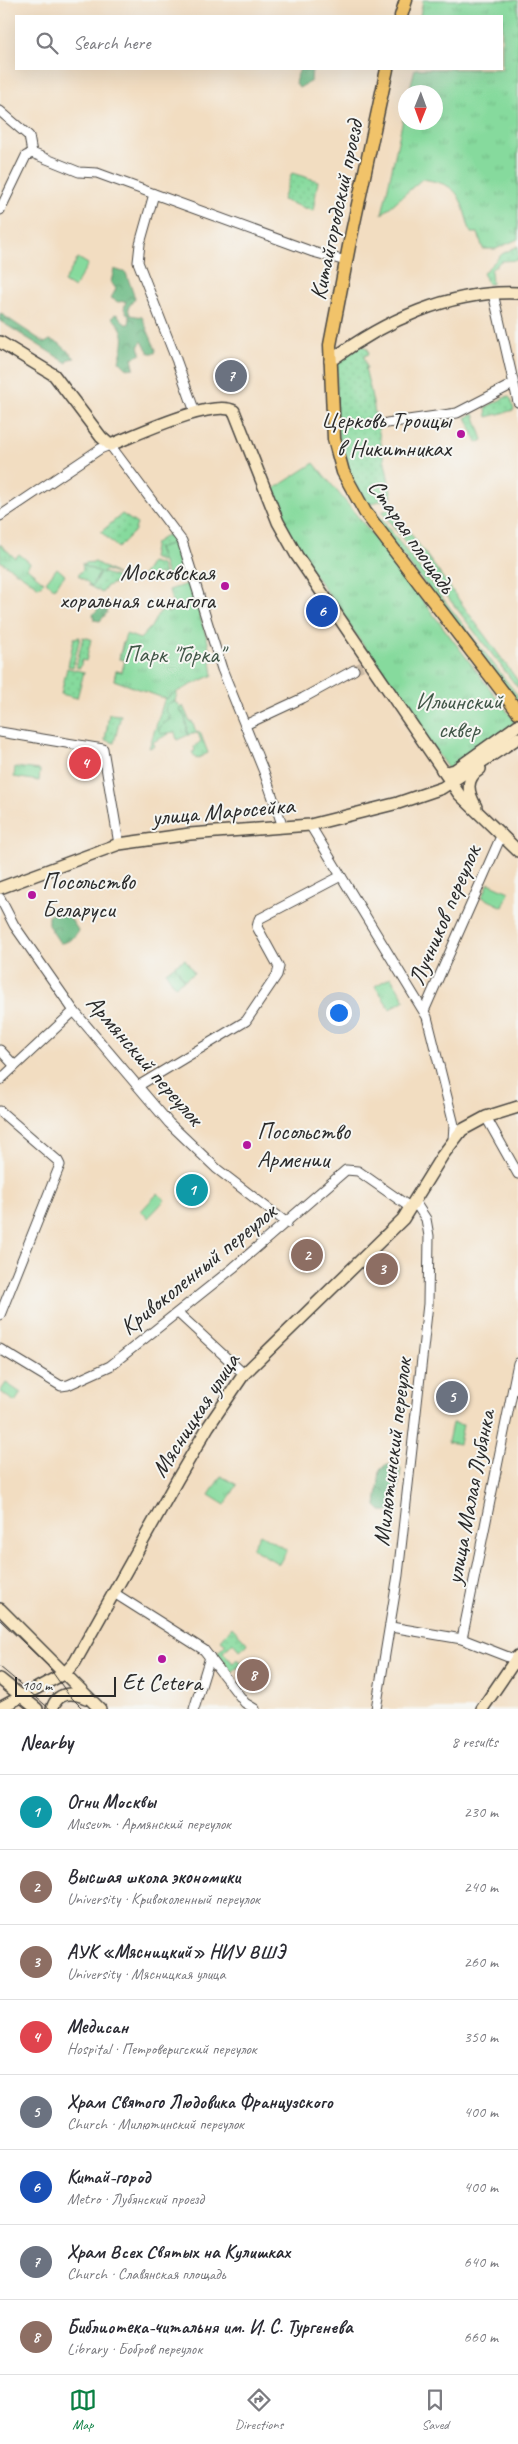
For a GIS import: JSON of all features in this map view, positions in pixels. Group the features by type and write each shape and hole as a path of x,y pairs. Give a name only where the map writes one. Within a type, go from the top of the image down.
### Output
{"main road":[{"path":"395,15 397,0"},
{"path":"401,15 406,0"},
{"name":"Китайгородский проезд","path":"330,361 330,345 346,261 387,70"},
{"path":"330,361 346,349 421,310 458,298 493,293 518,293"},
{"path":"0,342 54,374 101,437 110,445 195,412 217,408 231,409 237,414 278,522 361,666 392,693 459,794 518,851"},
{"name":"Старая площадь","path":"330,361 334,440 341,464 354,493 371,520 518,712"},
{"path":"442,770 447,772 455,770 518,724"},
{"path":"484,819 470,796 469,781 473,774 490,763 502,749 518,738"},
{"name":"улица Маросейка","path":"0,888 119,844 190,834 310,824 398,803 435,792 502,749"},
{"name":"Мясницкая улица","path":"0,1708 65,1673 75,1662 93,1633 177,1480 244,1374 266,1350 351,1271 413,1205 453,1140 468,1126 486,1116 518,1107"},
{"path":"0,1609 100,1709"},
{"path":"482,1709 517,1658"},
{"path":"0,1679 37,1709"},
{"path":"52,1709 56,1700 73,1692 89,1700"}],"street":[{"path":"0,111 29,136 32,154"},
{"path":"0,210 26,156 32,154 79,172 97,173 313,252 346,261"},
{"path":"154,194 140,242 138,262 195,412"},
{"path":"493,293 518,402"},
{"path":"391,423 457,413 513,384"},
{"path":"0,516 100,449 110,445 182,541 222,669 245,724 283,827"},
{"path":"245,724 312,693 361,666"},
{"path":"0,732 103,749 119,844"},
{"path":"310,824 424,1011 454,1125 453,1140"},
{"name":"Лучников переулок","path":"424,1011 502,834"},
{"path":"138,1086 248,1019 276,975 279,967 257,927 259,919 341,876"},
{"name":"Армянский переулок","path":"0,898 14,925 74,1011 169,1124 217,1169 286,1223"},
{"path":"0,1080 74,1011"},
{"path":"0,1050 14,1065"},
{"path":"0,1111 58,1160 60,1165 0,1315"},
{"path":"486,1116 518,1174"},
{"name":"Кривоколенный переулок","path":"0,1349 57,1384 64,1386 110,1366 178,1313 286,1223 333,1180 350,1169 358,1171 413,1205"},
{"name":"Милютинский переулок","path":"376,1709 391,1627 422,1365 430,1279 428,1224 413,1205"},
{"path":"178,1313 244,1374"},
{"name":"улица Малая Лубянка","path":"462,1639 518,1363"},
{"path":"114,1593 199,1647 210,1657 246,1703 254,1709"},
{"path":"391,1627 462,1639 517,1658"},
{"path":"194,1709 210,1657"}],"green space":[{"path":"423,0 518,0 518,239 496,249 483,249 478,233 471,233 457,195 445,185 422,179 382,214 401,130 443,130 443,85 411,85 415,70 503,70 503,15 420,15"},
{"path":"300,70 312,70 311,81 299,88 295,82"},
{"path":"292,173 318,181 313,211 282,200"},
{"path":"518,246 518,260 501,261 491,270 492,284 488,284 483,273 502,254"},
{"path":"78,258 88,264 74,288 64,282"},
{"path":"114,269 126,273 135,298 128,308 130,315 142,317 156,350 155,353 149,353 142,341 139,345 141,354 132,358 134,368 127,369 119,361 123,333 112,318 115,314 118,315 125,324 129,324 130,318 124,309 126,301 118,302 111,298 116,289 111,282"},
{"path":"0,313 45,343 50,340 59,343 75,358 69,359 67,363 0,321"},
{"path":"362,345 368,349 369,354 364,356 367,368 365,368 392,497 370,504 518,696 518,702 373,518 348,474 336,425 337,360"},
{"path":"508,396 511,399 514,410 487,417 486,407"},
{"path":"474,414 483,440 477,443 466,417"},
{"name":"Ильинский сквер","path":"314,463 368,529 514,720 514,723 448,769 291,540 278,516 272,490"},
{"path":"394,506 403,523 518,681 518,688 382,512"},
{"path":"122,514 137,524 134,532 118,548 101,532"},
{"path":"169,534 178,549 188,576 174,581 174,579 184,575 173,543 158,548 163,562 152,558 155,543"},
{"path":"173,543 182,570 167,575 158,548"},
{"path":"0,544 15,558 19,554 30,563 27,568 44,582 39,587 0,561"},
{"path":"95,562 118,575 106,570 102,572 118,578 115,583 107,586 102,593 88,585 92,586 100,572 86,567 84,563"},
{"path":"151,562 161,565 167,581 165,582 160,573 148,582 142,576"},
{"path":"82,563 86,567 100,572 92,586 78,575 83,569"},
{"path":"57,568 65,575 54,588 46,582"},
{"name":"Парк \"Горка\"","path":"190,583 208,642 213,675 166,699 114,680 116,671 122,672 125,660 119,659 126,634 140,639 151,627 158,614 165,609 168,613 174,609 169,590"},
{"path":"105,602 108,605 107,613 100,621 94,620 93,614"},
{"path":"80,637 73,667 68,666 74,638"},
{"path":"83,637 91,639 86,661 82,660 80,668 76,667"},
{"path":"123,642 177,693 175,702 172,702 170,719 161,726 169,734 153,742 155,746 149,748 165,698 114,680 116,671 122,672 125,660 119,659"},
{"path":"67,668 84,672 77,698 61,694"},
{"path":"176,702 181,707 180,711 185,717 188,735 177,740 175,732 161,734 158,731 170,719 165,710 167,704"},
{"path":"183,706 196,732 200,732 208,753 196,759 192,752 195,751 194,747 201,741 198,733 188,735 185,717 180,710"},
{"path":"109,714 121,715 114,743 105,740"},
{"path":"15,767 40,770 39,781 14,777"},
{"path":"489,883 509,892 503,907 482,897"},
{"path":"60,910 67,913 78,930 71,939 60,943 48,925 48,916"},
{"path":"185,959 194,973 184,980 175,965"},
{"path":"175,965 184,980 175,986 166,972"},
{"path":"391,977 405,1000 390,1009 375,986"},
{"path":"158,1193 165,1200 148,1218 141,1211"},
{"path":"6,1383 21,1393 15,1402 0,1392"},
{"path":"452,1423 463,1425 459,1444 448,1442"},
{"path":"385,1465 396,1465 401,1469 395,1512 381,1511 376,1506 380,1470"},
{"path":"221,1476 237,1485 225,1505 209,1495"},
{"path":"260,1534 287,1550 279,1564 252,1548"},
{"path":"232,1627 248,1644 240,1651 233,1643 223,1652 233,1663 237,1659 241,1665 232,1672 217,1653 226,1644 221,1640"}],"tunnel":[{"path":"354,670 362,666"}],"tram line":[{"path":"0,1620 48,1666 68,1694 83,1709"},
{"path":"0,1667 50,1709"}],"place":[{"name":"Храм Всех Святых на Кулишках","path":"231,376"},
{"name":"Церковь Троицы в Никитниках","path":"461,434"},
{"name":"Московская хоральная синагога","path":"225,586"},
{"name":"Китай-город","path":"322,611"},
{"name":"Медисан","path":"85,763"},
{"name":"Посольство Беларуси","path":"32,895"},
{"name":"Посольство Армении","path":"247,1145"},
{"name":"Огни Москвы","path":"192,1190"},
{"name":"Высшая школа экономики","path":"307,1255"},
{"name":"АУК «Мясницкий» НИУ ВШЭ","path":"382,1269"},
{"name":"Храм Святого Людовика Французского","path":"452,1397"},
{"name":"Et Cetera","path":"162,1659"},
{"name":"Библиотека-читальня им. И. С. Тургенева","path":"253,1675"}]}
